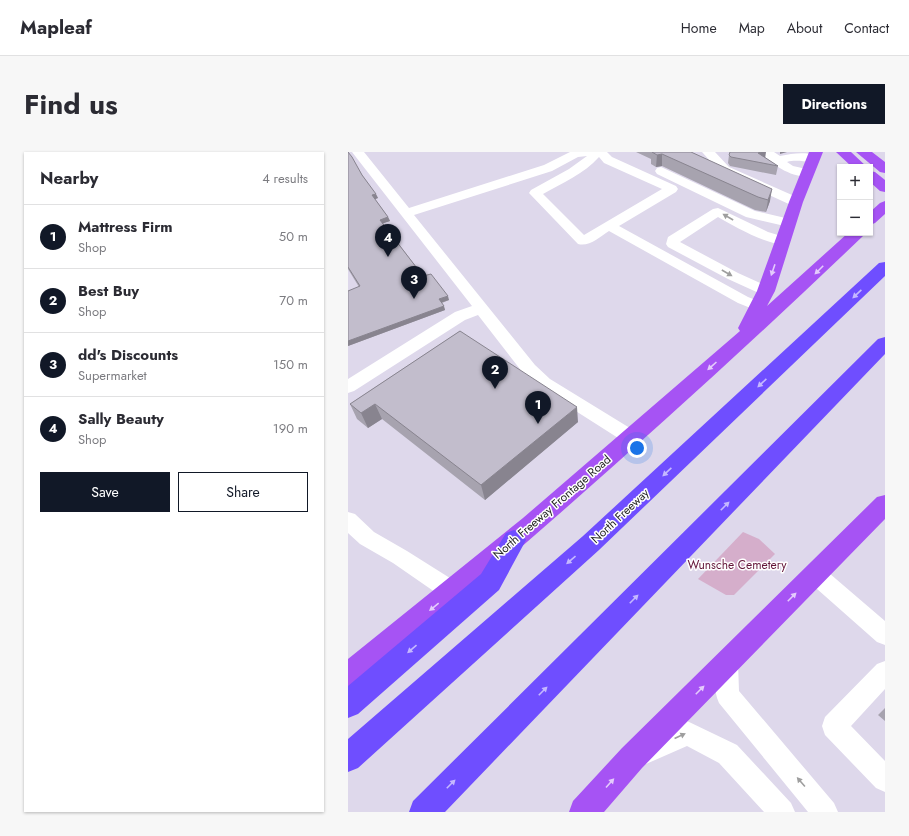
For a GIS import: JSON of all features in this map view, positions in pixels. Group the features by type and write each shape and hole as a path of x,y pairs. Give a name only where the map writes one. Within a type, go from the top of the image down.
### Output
{"highway":[{"name":"North Freeway","path":"348,758 591,543 885,267"},
{"path":"424,812 885,343"},
{"path":"348,704 490,582 514,540"}],"main road":[{"path":"843,152 857,164"},
{"path":"874,158 885,169"},
{"path":"741,340 766,291 796,202 812,161"},
{"path":"873,178 885,188"},
{"path":"873,217 885,206"},
{"path":"873,227 885,227"},
{"name":"North Freeway Frontage Road","path":"348,676 453,592 632,438 812,277 854,236"},
{"path":"584,812 632,758 885,504"}],"street":[{"path":"358,152 537,377 544,383 632,438"},
{"path":"406,213 548,168 575,154 590,152"},
{"path":"599,152 608,160 672,189 583,241 535,192 573,172 599,152"},
{"path":"607,152 620,154 648,165 751,214 789,223"},
{"path":"767,152 789,169 812,161"},
{"path":"711,153 726,170 796,202"},
{"path":"778,160 797,154 812,161"},
{"path":"766,291 733,276 672,243 673,240 718,212 763,235 783,241"},
{"path":"609,226 742,300 758,306"},
{"path":"348,387 460,316 482,308"},
{"path":"348,520 367,538 400,557 453,592"},
{"path":"815,574 885,635"},
{"path":"727,663 727,695 825,812"},
{"path":"885,672 834,726 885,779"},
{"path":"632,758 687,733 728,754 782,812"}],"green space":[{"name":"Wunsche Cemetery","path":"743,532 759,539 775,554 734,595 726,595 698,579"}],"building":[{"path":"348,152 376,194 372,195 388,217 380,220 423,276 431,274 448,296 439,299 444,306 348,341 348,291 360,286 348,267"},
{"path":"652,152 691,152 772,189 768,200 758,197 662,154 657,155"},
{"path":"730,152 761,152 758,153 778,166 731,157 729,155"},
{"path":"460,331 577,407 481,485 375,404 361,413 350,404"}],"place":[{"name":"Sally Beauty","path":"388,257"},
{"name":"dd's Discounts","path":"414,299"},
{"name":"Best Buy","path":"495,389"},
{"name":"Mattress Firm","path":"538,424"}]}
